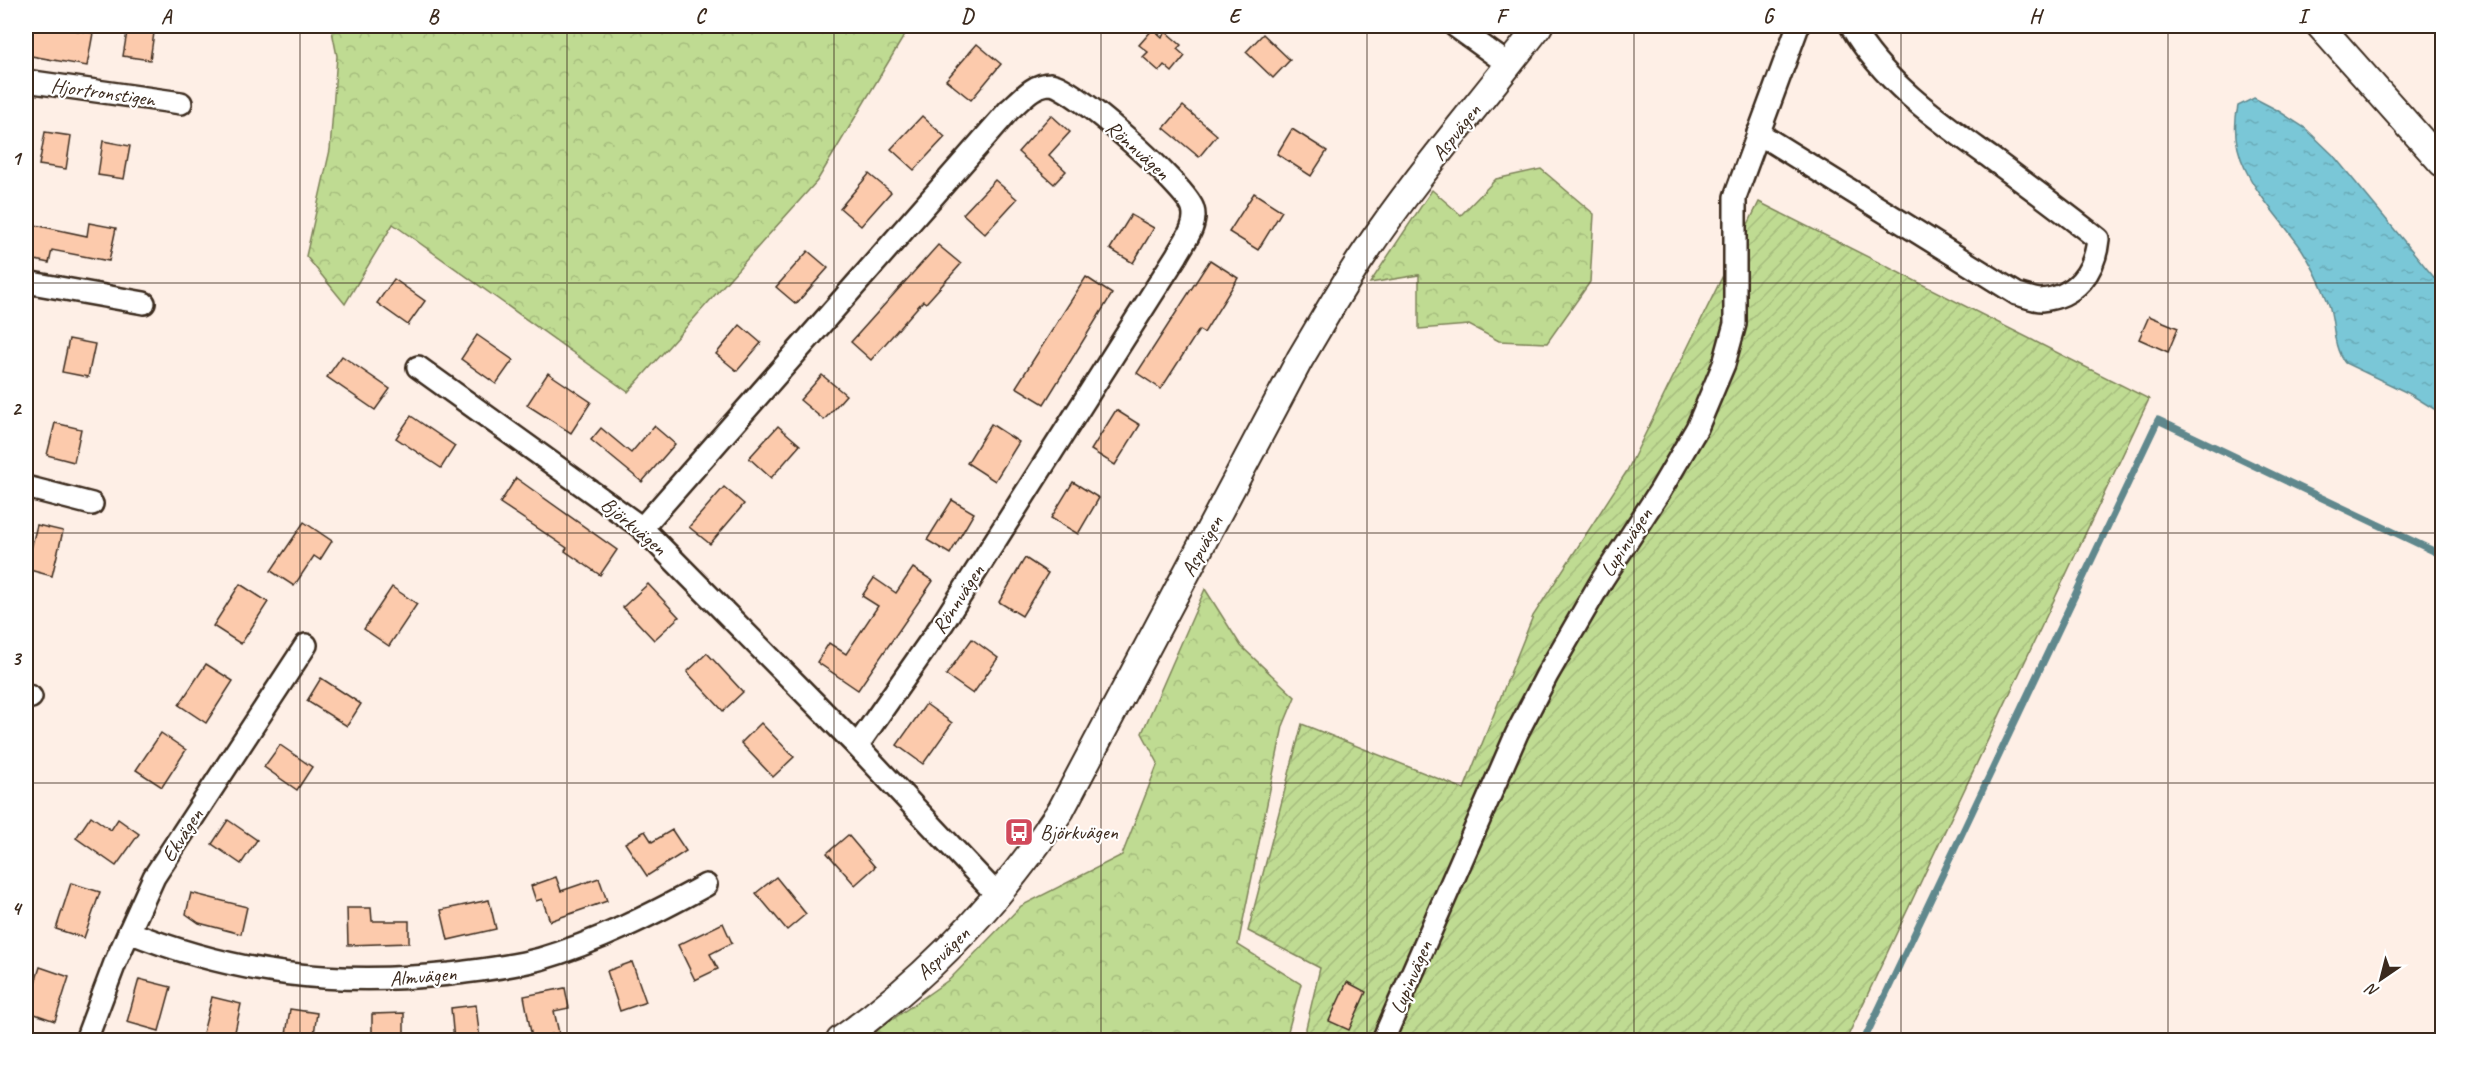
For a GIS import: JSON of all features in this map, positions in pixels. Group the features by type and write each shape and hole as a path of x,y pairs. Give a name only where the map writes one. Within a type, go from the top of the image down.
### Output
{"street":[{"path":"1455,26 1509,65"},
{"name":"Aspvägen","path":"840,1041 911,985 955,943 1031,856 1061,810 1300,359 1341,291 1365,253 1441,150 1539,26"},
{"name":"Lupinvägen","path":"1383,1041 1517,733 1592,596 1660,491 1697,428 1724,364 1735,324 1735,197 1798,26"},
{"path":"1758,133 2018,294 2039,300 2063,295 2082,281 2094,263 2098,239 1926,110 1880,66 1866,50 1851,26"},
{"path":"2320,26 2442,163"},
{"name":"Hjortronstigen","path":"26,81 181,103"},
{"name":"Rönnvägen","path":"642,528 1009,110 1038,86 1052,83 1070,92 1164,172 1189,199 1194,209 1195,219 1177,255 944,623 857,746"},
{"path":"26,282 144,303"},
{"name":"Björkvägen","path":"418,367 642,528 857,746 998,896"},
{"path":"26,488 92,504"},
{"name":"Ekvägen","path":"87,1041 115,963 154,877 306,645"},
{"name":"Almvägen","path":"129,932 172,949 266,972 334,980 400,979 476,971 539,959 603,936 706,885"}],"green space":[{"path":"331,26 910,26 817,181 628,392 393,224 345,304 306,256 330,150 337,56"},
{"path":"1541,169 1594,214 1590,282 1547,343 1499,341 1469,325 1419,329 1419,275 1370,283 1432,190 1461,215 1496,179"},
{"path":"1759,202 2149,399 1846,1040 1307,1040 1306,1028 1320,968 1248,931 1302,724 1464,789 1533,616 1627,471"},
{"path":"1205,589 1241,646 1295,697 1283,726 1238,945 1301,984 1288,1031 1288,1040 885,1040 876,1031 950,979 1021,906 1122,855 1158,763 1142,733"}],"water":[{"path":"2254,98 2305,128 2333,155 2442,287 2442,414 2410,394 2345,363 2336,341 2328,302 2312,267 2301,248 2253,183 2244,165 2235,127 2238,106"}],"building":[{"path":"26,26 48,26 93,33 87,66 26,55"},
{"path":"128,26 155,26 150,60 123,56"},
{"path":"1153,29 1162,37 1166,32 1181,45 1177,49 1185,56 1172,72 1164,65 1159,71 1143,57 1148,52 1139,45"},
{"path":"1263,34 1290,60 1273,78 1246,52"},
{"path":"977,44 1001,64 971,100 946,80"},
{"path":"1183,106 1217,135 1199,157 1164,128"},
{"path":"1051,115 1070,132 1049,155 1066,171 1054,184 1018,152"},
{"path":"922,116 945,137 914,170 891,149"},
{"path":"1292,129 1327,151 1311,176 1277,154"},
{"path":"45,132 71,136 66,169 39,165"},
{"path":"103,141 130,146 124,179 98,175"},
{"path":"869,174 891,192 861,226 840,208"},
{"path":"995,180 1017,199 985,234 963,214"},
{"path":"1254,193 1282,211 1258,250 1229,232"},
{"path":"1131,215 1154,228 1133,263 1110,249"},
{"path":"89,223 116,228 109,261 52,250 49,263 26,258 30,224 87,236"},
{"path":"938,245 961,264 926,303 923,301 871,360 851,342"},
{"path":"808,251 828,268 796,304 776,287"},
{"path":"1210,260 1238,278 1204,333 1199,330 1161,389 1137,373"},
{"path":"1086,277 1112,294 1044,404 1016,387"},
{"path":"394,279 425,301 408,325 377,303"},
{"path":"2149,316 2178,328 2168,352 2139,339"},
{"path":"740,325 761,343 737,371 716,354"},
{"path":"477,335 513,360 496,384 461,359"},
{"path":"69,339 95,344 88,377 62,372"},
{"path":"342,356 390,389 375,410 327,377"},
{"path":"548,373 591,402 571,433 527,405"},
{"path":"822,375 846,395 824,420 800,400"},
{"path":"1116,410 1140,425 1115,465 1091,450"},
{"path":"411,416 455,446 441,468 396,438"},
{"path":"55,423 81,429 74,462 47,455"},
{"path":"991,424 1019,442 995,481 967,463"},
{"path":"654,426 675,444 642,482 591,440 601,428 631,453"},
{"path":"778,426 800,445 771,478 749,458"},
{"path":"516,478 617,550 600,575 565,551 567,548 500,503"},
{"path":"1073,482 1099,498 1078,534 1051,518"},
{"path":"724,487 744,504 710,544 689,527"},
{"path":"952,500 974,513 950,554 927,540"},
{"path":"304,522 332,541 320,560 314,556 294,586 271,571"},
{"path":"37,525 63,531 52,576 26,569"},
{"path":"1025,558 1048,573 1022,616 999,602"},
{"path":"913,568 933,581 858,690 817,662 829,643 846,654 878,606 862,596 874,578 896,593"},
{"path":"240,584 268,602 241,644 213,626"},
{"path":"648,584 679,617 654,640 623,607"},
{"path":"392,587 417,604 389,646 364,629"},
{"path":"972,639 998,658 973,694 946,675"},
{"path":"707,653 743,692 723,711 687,672"},
{"path":"206,664 233,681 206,723 179,705"},
{"path":"321,678 361,704 347,726 307,701"},
{"path":"926,704 952,723 923,764 897,745"},
{"path":"761,723 794,757 773,777 741,743"},
{"path":"161,733 186,750 162,787 136,770"},
{"path":"280,745 312,767 297,790 264,767"},
{"path":"91,816 111,830 118,819 139,834 116,866 76,838"},
{"path":"228,820 257,840 241,864 212,844"},
{"path":"672,830 686,851 647,876 625,843 645,831 652,842"},
{"path":"848,835 875,867 855,885 827,853"},
{"path":"556,877 561,891 599,878 607,901 550,921 542,899 536,901 531,886"},
{"path":"776,877 806,914 787,930 756,893"},
{"path":"71,883 100,892 84,938 56,929"},
{"path":"191,893 247,907 241,934 199,923 186,914"},
{"path":"489,900 496,929 448,940 441,910"},
{"path":"347,908 371,908 372,921 409,921 409,943 348,945"},
{"path":"723,923 732,943 710,954 718,969 695,980 678,945"},
{"path":"632,962 646,1002 620,1011 607,971"},
{"path":"40,967 69,977 55,1021 26,1011"},
{"path":"139,979 171,987 159,1031 127,1022"},
{"path":"1347,982 1366,992 1349,1030 1329,1021"},
{"path":"565,988 569,1008 554,1011 559,1033 532,1038 524,996"},
{"path":"212,997 241,1004 233,1041 201,1041"},
{"path":"476,1005 480,1041 454,1041 451,1008"},
{"path":"290,1009 317,1013 313,1041 285,1041"},
{"path":"404,1013 404,1041 372,1041 372,1014"}],"waterway":[{"path":"1864,1040 2158,420 2442,555"}],"place":[{"name":"Björkvägen","path":"1019,832"}]}
